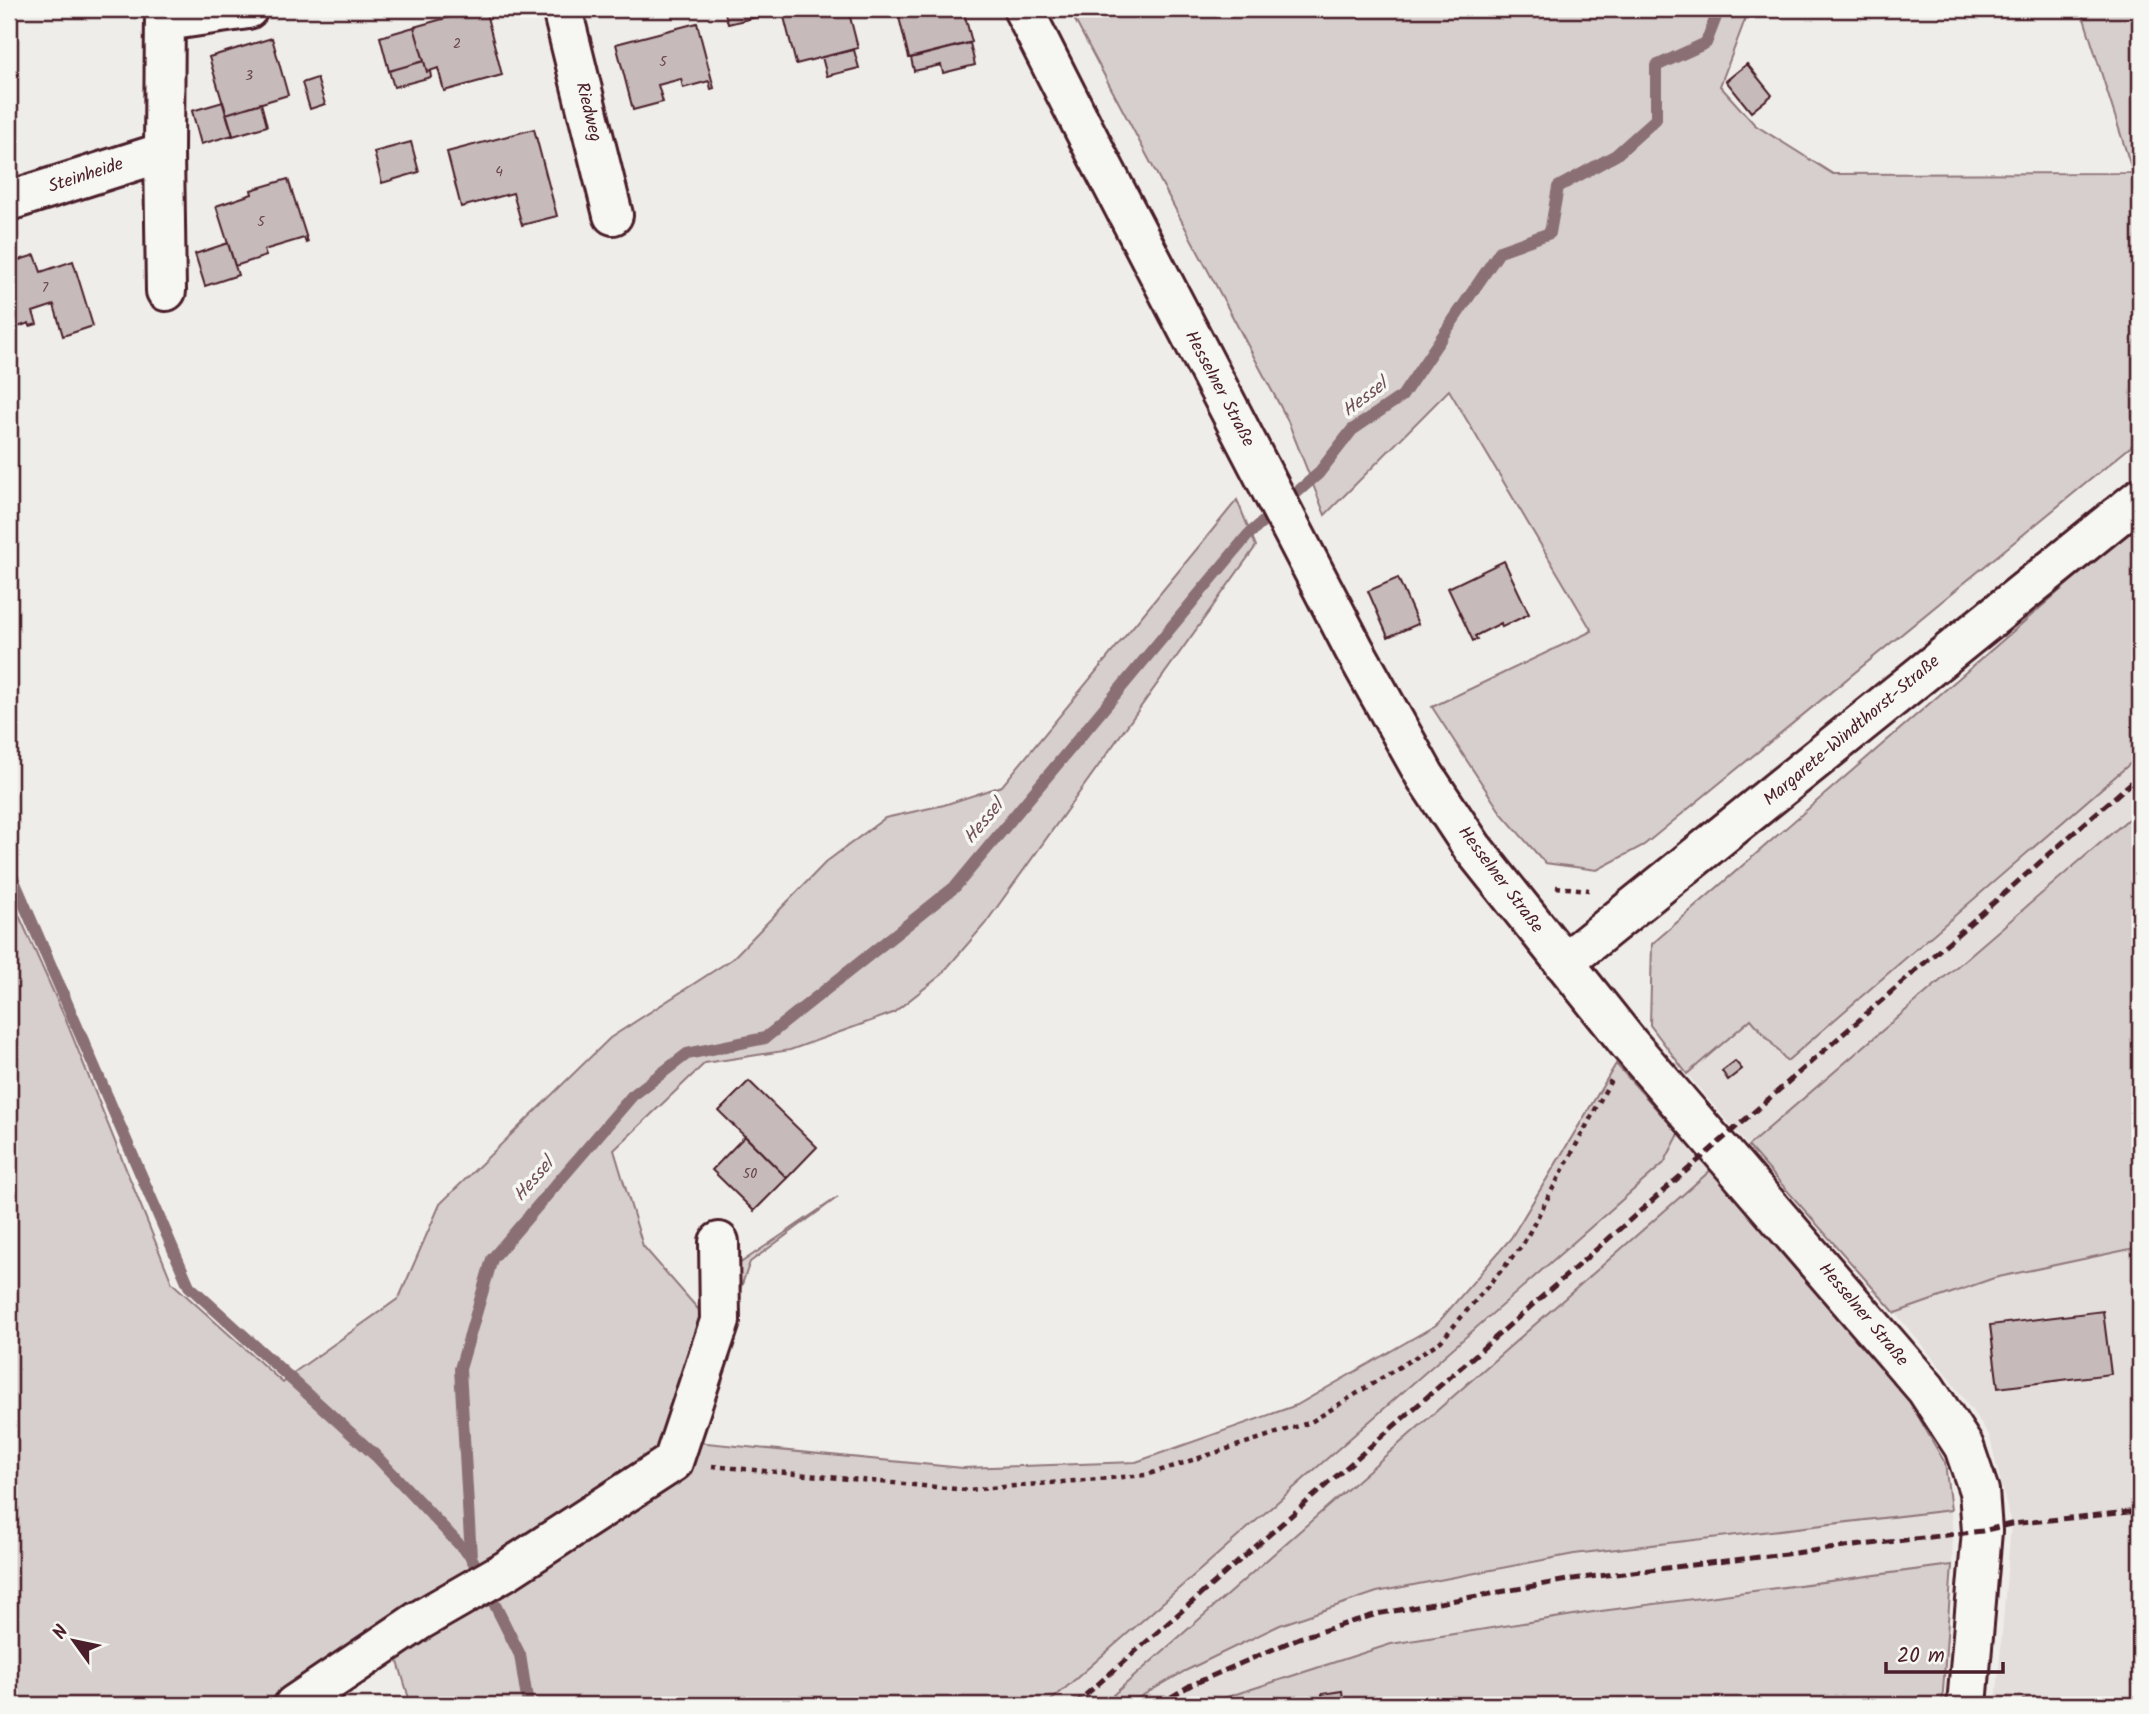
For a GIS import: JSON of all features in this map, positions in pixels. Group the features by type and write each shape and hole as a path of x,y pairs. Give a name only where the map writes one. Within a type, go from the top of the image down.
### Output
{"street":[{"path":"166,291 166,15 248,9"},
{"name":"Riedweg","path":"562,9 613,215"},
{"name":"Hesselner Straße","path":"1023,9 1354,649 1425,776 1472,846 1564,963 1630,1045 1926,1389 1964,1447 1979,1491 1982,1531 1967,1705"},
{"name":"Steinheide","path":"9,201 164,152"},
{"name":"Margarete-Windthorst-Straße","path":"1564,963 2140,498"},
{"path":"294,1705 420,1620 507,1570 673,1462 720,1321 719,1242"}],"path":[{"path":"1546,883 1586,891 1598,888"},
{"path":"673,1462 967,1490 1146,1475 1311,1422 1441,1341 1522,1247 1630,1045"}],"shaded area":[{"path":"1069,9 1749,9 1720,86 1755,125 1833,174 2133,173 2081,9 2140,9 2140,439 1644,845 1597,870 1545,863 1501,813 1432,707 1592,631 1449,390 1325,515 1287,419"},
{"path":"1237,500 1256,546 985,924 940,976 893,1013 790,1050 705,1063 614,1150 643,1246 705,1317 739,1264 838,1197 750,1262 686,1441 963,1468 1136,1462 1297,1405 1436,1325 1511,1238 1616,1064 1679,1134 1664,1163 1046,1705 411,1705 387,1625 261,1705 37,1705 9,1701 9,893 65,1018 172,1283 283,1383 399,1298 440,1204 610,1038 732,959 826,862 885,818 944,805 1002,786"},
{"path":"2140,525 2140,755 1787,1061 1751,1019 1687,1074 1650,1025 1652,944 2078,575"},
{"path":"2140,755 2140,809 1748,1146 1687,1074 1751,1019 1788,1061"},
{"path":"2140,809 2140,1247 1994,1278 1895,1313 1748,1146"},
{"path":"1679,1134 1711,1170 1113,1694 1123,1705 1046,1705 1664,1163"},
{"path":"1711,1170 1910,1402 1945,1463 1951,1510 1574,1554 1377,1592 1280,1625 1185,1671 1126,1705 1113,1695"},
{"path":"2140,1247 2140,1705 1996,1705 2011,1524 1989,1435 1946,1374 1895,1313 1994,1278"},
{"path":"1951,1510 1952,1565 1586,1613 1391,1644 1202,1705 1126,1705 1185,1671 1280,1625 1377,1592 1574,1554"},
{"path":"1952,1565 1942,1705 1202,1705 1391,1644 1586,1613"}],"building":[{"path":"485,9 502,75 444,91 438,68 427,72 414,27"},
{"path":"724,9 764,9 765,15 728,24"},
{"path":"782,9 848,9 858,48 796,64"},
{"path":"897,9 963,9 972,42 909,58"},
{"path":"697,23 714,88 711,89 709,81 683,88 681,79 658,85 663,102 633,110 616,44"},
{"path":"414,27 424,61 389,71 380,37"},
{"path":"272,38 288,95 226,114 209,57"},
{"path":"970,43 975,65 943,73 941,65 914,71 911,58"},
{"path":"854,50 859,68 827,76 822,57"},
{"path":"424,61 431,77 394,87 389,71"},
{"path":"1747,64 1772,95 1751,112 1726,81"},
{"path":"317,78 325,104 310,109 302,83"},
{"path":"223,102 233,135 201,144 192,111"},
{"path":"261,103 267,126 233,136 226,114"},
{"path":"534,129 557,216 522,225 513,193 461,207 447,152"},
{"path":"411,142 419,172 382,183 374,152"},
{"path":"288,179 308,242 306,243 304,238 264,250 266,256 235,266 216,206 252,194 251,190"},
{"path":"228,243 238,275 205,286 195,254"},
{"path":"35,255 41,272 73,261 93,326 63,336 54,305 33,312 37,324 30,326 29,323 9,330 9,263"},
{"path":"1504,561 1529,614 1502,627 1501,623 1475,636 1477,639 1473,641 1448,588"},
{"path":"1398,578 1418,624 1388,637 1368,591"},
{"path":"1735,1061 1742,1069 1728,1080 1722,1071"},
{"path":"749,1081 817,1147 787,1178 719,1111"},
{"path":"745,1136 787,1178 754,1211 712,1170"},
{"path":"2103,1311 2111,1374 1998,1388 1990,1325"},
{"path":"2140,1419 2140,1469 2134,1420"},
{"path":"1342,1691 1344,1705 1323,1705 1322,1694"},
{"path":"2023,1700 2083,1705 2022,1705"}],"waterway":[{"name":"Hessel","path":"528,1705 520,1655 471,1557 460,1369 492,1259 632,1096 687,1054 765,1038 956,886 1248,535 1318,474 1352,430 1402,396 1500,251 1550,233 1558,187 1616,155 1656,119 1656,66 1706,43 1719,9"},
{"path":"9,869 189,1286 376,1456 471,1557"}],"railway":[{"path":"1074,1705 2140,775"},
{"path":"1158,1705 1191,1685 1299,1638 1377,1614 1573,1579 1982,1531 2011,1524 2140,1511"}]}
